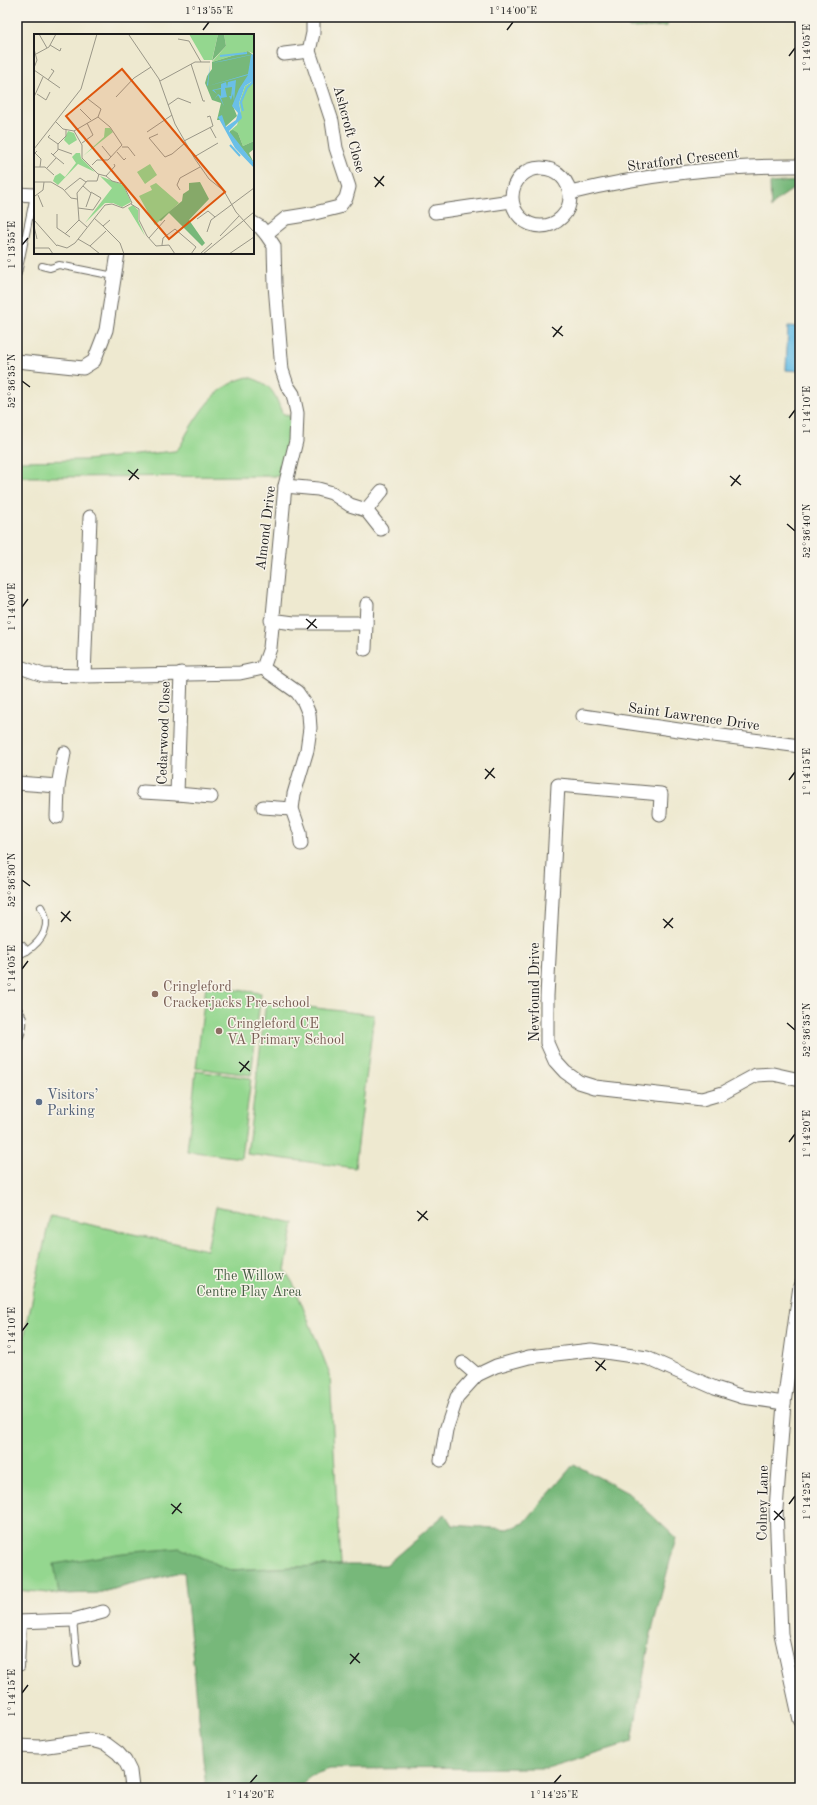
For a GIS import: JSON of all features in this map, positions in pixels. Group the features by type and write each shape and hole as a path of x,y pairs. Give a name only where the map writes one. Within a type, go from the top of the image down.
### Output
{"street":[{"name":"Ashcroft Close","path":"266,234 286,218 339,207 346,198 349,187 336,148 332,121 309,51 313,33 313,17"},
{"path":"284,54 309,51"},
{"name":"Stratford Crescent","path":"570,193 668,175 770,166 800,166"},
{"path":"537,167 548,168 559,173 567,182 570,193 569,205 564,216 554,223 542,226 531,225 521,218 515,212 511,201 512,188 517,179 525,171 537,167"},
{"path":"17,194 34,195"},
{"path":"435,212 511,201"},
{"name":"Almond Drive","path":"254,224 260,227 274,246 275,285 282,370 287,385 293,394 297,412 296,442 285,486 271,620 270,648 263,668"},
{"path":"17,360 83,368 94,361 106,330 118,254"},
{"path":"285,486 318,489 332,493 350,505 366,510 381,529"},
{"path":"366,510 382,491"},
{"path":"84,676 90,518"},
{"path":"365,649 367,604"},
{"path":"271,620 294,623 366,623"},
{"path":"17,666 21,669 42,675 84,676 240,673 263,668 297,692 304,702 309,714 310,728 307,750 294,794 292,808 300,832 301,844"},
{"name":"Cedarwood Close","path":"177,794 181,673"},
{"name":"Saint Lawrence Drive","path":"583,716 800,746"},
{"path":"57,817 58,786 64,753"},
{"path":"17,783 58,786"},
{"name":"Newfound Drive","path":"660,814 661,794 558,785 547,996 547,1043 555,1061 565,1072 579,1082 595,1087 702,1099 723,1093 756,1075 773,1074 800,1080"},
{"name":"Cedarwood Close","path":"143,792 211,797"},
{"path":"263,807 292,808"},
{"name":"Colney Lane","path":"800,1286 784,1403 776,1508 781,1634 800,1720"},
{"path":"441,1460 446,1430 457,1397 477,1375 496,1366 529,1357 591,1350 647,1358 716,1388 743,1397 784,1403"},
{"path":"463,1363 477,1375"},
{"path":"20,1622 73,1620 103,1612"},
{"path":"17,1746 40,1746 91,1740 106,1744 118,1753 125,1761 130,1771 132,1788"}],"lane":[{"path":"18,273 34,195"},
{"path":"42,266 50,268 59,265 114,276"},
{"path":"17,956 37,944 46,930 45,913 41,907"},
{"path":"22,944 27,951"},
{"path":"17,1008 21,1013 24,1022 23,1031 17,1044"},
{"path":"73,1620 77,1664"},
{"path":"20,1622 21,1667"}],"green space":[{"path":"629,17 667,17 667,26 629,28"},
{"path":"799,181 799,185 777,200 771,208 770,183"},
{"path":"248,377 262,382 271,389 277,399 282,413 290,416 290,476 17,477 17,461 86,460 175,451 181,445 187,433 212,398 228,385 237,380"},
{"path":"206,986 261,993 251,1075 196,1068"},
{"path":"266,1002 374,1015 355,1168 247,1154"},
{"path":"196,1071 251,1078 241,1158 187,1151"},
{"name":"The Willow Centre Play Area","path":"216,1206 294,1223 285,1270 294,1285 330,1374 340,1565 184,1572 97,1593 59,1594 17,1590 17,1371 50,1216 207,1250"},
{"path":"574,1464 628,1493 676,1538 650,1638 632,1742 547,1768 330,1769 309,1776 301,1788 206,1788 184,1572 97,1593 59,1594 54,1564 123,1553 180,1548 230,1570 340,1565 386,1565 445,1514 452,1525 508,1529 524,1523"}],"water":[{"path":"788,326 800,327 800,371 786,370"}],"place":[{"name":"Cringleford Crackerjacks Pre-school","path":"155,994"},
{"name":"Cringleford CE VA Primary School","path":"219,1031"},
{"name":"Visitors’ Parking","path":"39,1102"}]}
